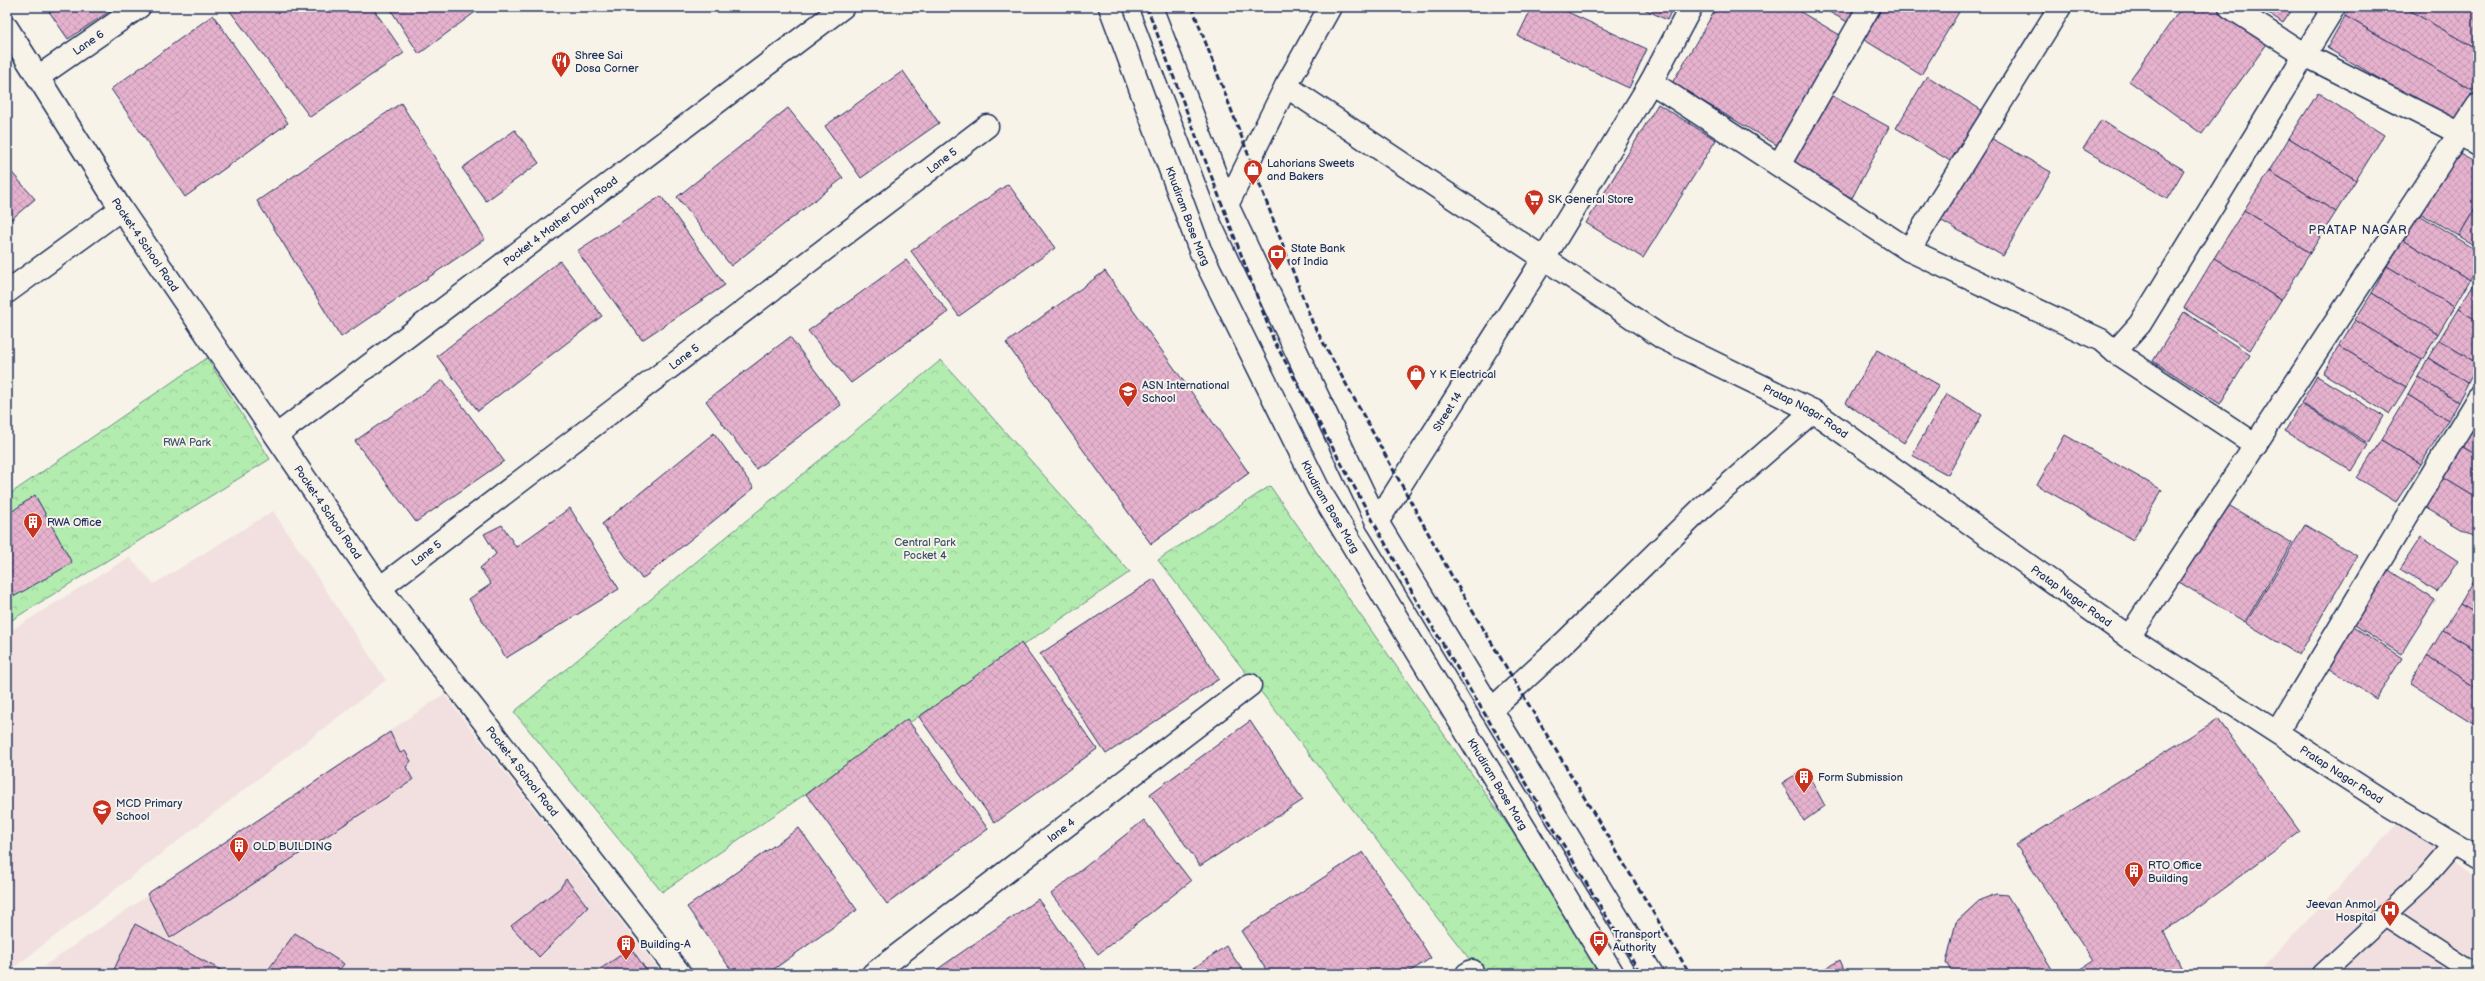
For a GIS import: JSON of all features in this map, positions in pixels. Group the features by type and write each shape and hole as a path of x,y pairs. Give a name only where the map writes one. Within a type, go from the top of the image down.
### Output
{"street":[{"name":"Lane 6","path":"38,76 138,7"},
{"name":"Pocket 4 Mother Dairy Road","path":"276,435 843,7"},
{"name":"Khudiram Bose Marg","path":"1110,7 1203,257 1318,488 1613,974"},
{"path":"1151,7 1227,205 1377,522 1652,974"},
{"path":"1227,205 1286,86 1330,7"},
{"name":"Street 14","path":"1377,522 1543,260 1651,82 1691,7"},
{"path":"1779,165 1869,7"},
{"path":"1909,250 2060,7"},
{"path":"2230,7 2304,55 2459,133 2478,146"},
{"path":"2115,352 2140,324 2334,7"},
{"name":"Pocket-4 School Road","path":"7,28 121,208 380,588 680,974"},
{"path":"1651,82 1909,250 2101,340 2115,352 2256,445"},
{"name":"Pratap Nagar Road","path":"1286,86 1543,260 1663,338 1813,411 2129,637 2386,803 2478,858"},
{"path":"2129,637 2478,105"},
{"name":"Lane 5","path":"380,588 987,126"},
{"path":"7,292 121,208"},
{"path":"2276,732 2478,398"},
{"path":"1464,727 1491,710 1567,640 1702,509 1813,411"},
{"name":"lane 4","path":"873,974 1250,685"}],"lane":[{"path":"2322,974 2424,879 2455,844"},
{"path":"2385,915 2476,974"}],"shaded area":[{"name":"MCD Primary School","path":"273,511 386,680 7,973 7,633 129,557 154,584"},
{"path":"444,694 662,974 60,974 44,966"},
{"name":"Jeevan Anmol Hospital","path":"2400,821 2478,880 2478,974 2257,974"}],"green space":[{"name":"RWA Park","path":"207,358 270,459 7,623 7,496"},
{"name":"Central Park Pocket 4","path":"941,360 1130,572 662,892 514,712"},
{"path":"1270,486 1572,917 1604,974 1481,974 1158,560"}],"building":[{"path":"46,7 116,7 68,39"},
{"path":"236,7 372,7 404,53 310,117 230,11"},
{"path":"389,7 482,7 419,54"},
{"path":"1532,7 1557,7 1647,49 1629,88 1518,36"},
{"path":"1640,7 1673,7 1667,20"},
{"path":"1717,7 1792,7 1845,38 1782,148 1672,83"},
{"path":"1820,7 1865,7 1855,26"},
{"path":"1876,7 1962,7 1921,75 1858,36"},
{"path":"2182,7 2223,7 2269,41 2202,134 2129,81"},
{"path":"2260,7 2294,7 2283,23"},
{"path":"2350,7 2404,7 2478,50 2478,82 2473,90 2345,16"},
{"path":"2404,7 2478,7 2478,50"},
{"path":"213,15 288,123 185,197 111,89"},
{"path":"2345,16 2473,90 2455,123 2327,48"},
{"path":"903,71 939,123 861,178 825,126"},
{"path":"1927,76 1986,113 1955,164 1896,128"},
{"path":"2318,93 2384,135 2356,180 2289,138"},
{"path":"1829,94 1889,127 1852,198 1792,165"},
{"path":"401,103 485,239 341,337 257,201"},
{"path":"1658,104 1716,140 1643,258 1586,223"},
{"path":"788,108 843,178 731,266 677,197"},
{"path":"2101,120 2184,170 2167,199 2083,149"},
{"path":"515,130 539,163 486,201 462,168"},
{"path":"1982,133 2051,172 2003,256 1935,217"},
{"path":"2289,138 2356,180 2336,212 2269,171"},
{"path":"2456,152 2478,164 2478,203 2459,236 2420,213"},
{"path":"7,167 35,199 7,223"},
{"path":"2269,171 2336,212 2310,253 2244,210"},
{"path":"1008,184 1055,248 959,316 911,251"},
{"path":"661,196 725,285 642,340 577,251"},
{"path":"2478,203 2478,247 2459,236"},
{"path":"2244,210 2310,253 2281,300 2214,258"},
{"path":"2418,214 2478,251 2478,267 2470,280 2403,240"},
{"path":"2403,240 2470,280 2454,307 2387,266"},
{"path":"2214,258 2281,300 2250,350 2184,308"},
{"path":"906,260 948,312 851,383 808,331"},
{"path":"560,261 602,316 478,411 437,356"},
{"path":"2387,266 2454,307 2438,334 2372,293"},
{"name":"ASN International School","path":"1105,271 1249,473 1151,544 1006,343"},
{"path":"2478,277 2478,321 2458,309"},
{"path":"2372,293 2438,334 2422,360 2355,320"},
{"path":"2458,309 2478,321 2478,364 2439,340"},
{"path":"2184,312 2250,355 2220,404 2153,361"},
{"path":"2355,320 2422,360 2406,387 2339,346"},
{"path":"790,337 841,405 756,469 706,401"},
{"path":"2439,340 2478,364 2468,383 2428,358"},
{"path":"2339,346 2406,387 2389,414 2323,373"},
{"path":"1877,350 1939,385 1904,443 1846,403"},
{"path":"2428,358 2468,383 2458,402 2418,377"},
{"path":"2317,376 2383,416 2368,443 2301,403"},
{"path":"2418,377 2458,402 2448,420 2408,395"},
{"path":"443,380 504,461 416,522 355,441"},
{"path":"1947,394 1982,415 1948,475 1912,455"},
{"path":"2408,395 2448,420 2421,464 2381,440"},
{"path":"2301,404 2368,445 2352,471 2285,431"},
{"path":"2478,410 2478,456 2458,444"},
{"path":"714,433 754,488 642,579 602,524"},
{"path":"2065,435 2162,490 2133,540 2037,485"},
{"path":"2381,440 2421,464 2396,502 2357,478"},
{"path":"2458,444 2478,456 2478,499 2439,475"},
{"path":"2439,475 2478,499 2478,539 2421,505"},
{"name":"RWA Office","path":"35,495 72,563 15,596 7,583 7,515"},
{"path":"2225,503 2292,543 2245,622 2179,582"},
{"path":"570,508 619,589 506,658 469,599 491,584 480,568 496,554 484,534 502,525 516,547"},
{"path":"2305,525 2357,556 2299,655 2246,623"},
{"path":"2421,537 2458,561 2437,592 2400,569"},
{"path":"2387,569 2435,600 2401,654 2353,624"},
{"path":"2476,577 2478,578 2478,615 2460,604"},
{"path":"1154,579 1219,679 1106,754 1040,654"},
{"path":"2460,604 2478,615 2478,652 2443,630"},
{"path":"2349,624 2402,658 2376,699 2323,665"},
{"path":"2443,630 2478,652 2478,689 2427,656"},
{"path":"1021,643 1097,749 995,823 919,717"},
{"path":"2427,656 2478,689 2478,715 2473,723 2410,683"},
{"path":"907,719 988,829 887,904 806,794"},
{"name":"RTO Office Building","path":"2218,719 2300,832 2164,932 2185,974 2074,974 2093,961 2016,845"},
{"path":"1250,721 1303,800 1200,866 1150,794"},
{"name":"OLD BUILDING","path":"390,732 400,753 405,751 411,761 406,767 413,780 170,938 147,894"},
{"name":"Form Submission","path":"1805,769 1825,806 1804,821 1782,783"},
{"path":"1144,820 1191,881 1098,954 1051,894"},
{"path":"799,828 857,910 767,974 734,974 687,907"},
{"path":"1363,852 1431,958 1406,974 1269,974 1241,931"},
{"path":"566,879 588,907 539,957 511,926 560,888"},
{"path":"1996,894 2007,895 2055,974 1953,974 1946,963 1956,922 1980,900"},
{"path":"1038,899 1090,974 937,974 935,971"},
{"path":"135,924 228,974 112,974"},
{"path":"295,933 344,964 336,974 265,974"},
{"path":"1226,946 1245,974 1185,974"},
{"name":"Building-A","path":"631,948 649,974 593,974"},
{"path":"1840,960 1846,974 1815,974"}],"railway":[{"path":"1147,7 1274,341 1417,601 1641,974"},
{"path":"1192,7 1313,324 1454,580 1690,974"}],"place":[{"name":"Shree Sai Dosa Corner","path":"561,78"},
{"name":"Lahorians Sweets and Bakers","path":"1253,186"},
{"name":"SK General Store","path":"1534,216"},
{"name":"State Bank of India","path":"1277,271"},
{"name":"Y K Electrical","path":"1416,391"},
{"name":"ASN International School","path":"1128,408"},
{"name":"RWA Office","path":"33,539"},
{"name":"Form Submission","path":"1804,794"},
{"name":"MCD Primary School","path":"102,826"},
{"name":"OLD BUILDING","path":"239,863"},
{"name":"RTO Office Building","path":"2134,888"},
{"name":"Jeevan Anmol Hospital","path":"2390,927"},
{"name":"Transport Authority","path":"1599,957"},
{"name":"Building-A","path":"626,961"}],"district":[{"name":"PRATAP NAGAR","path":"2358,230"}]}
